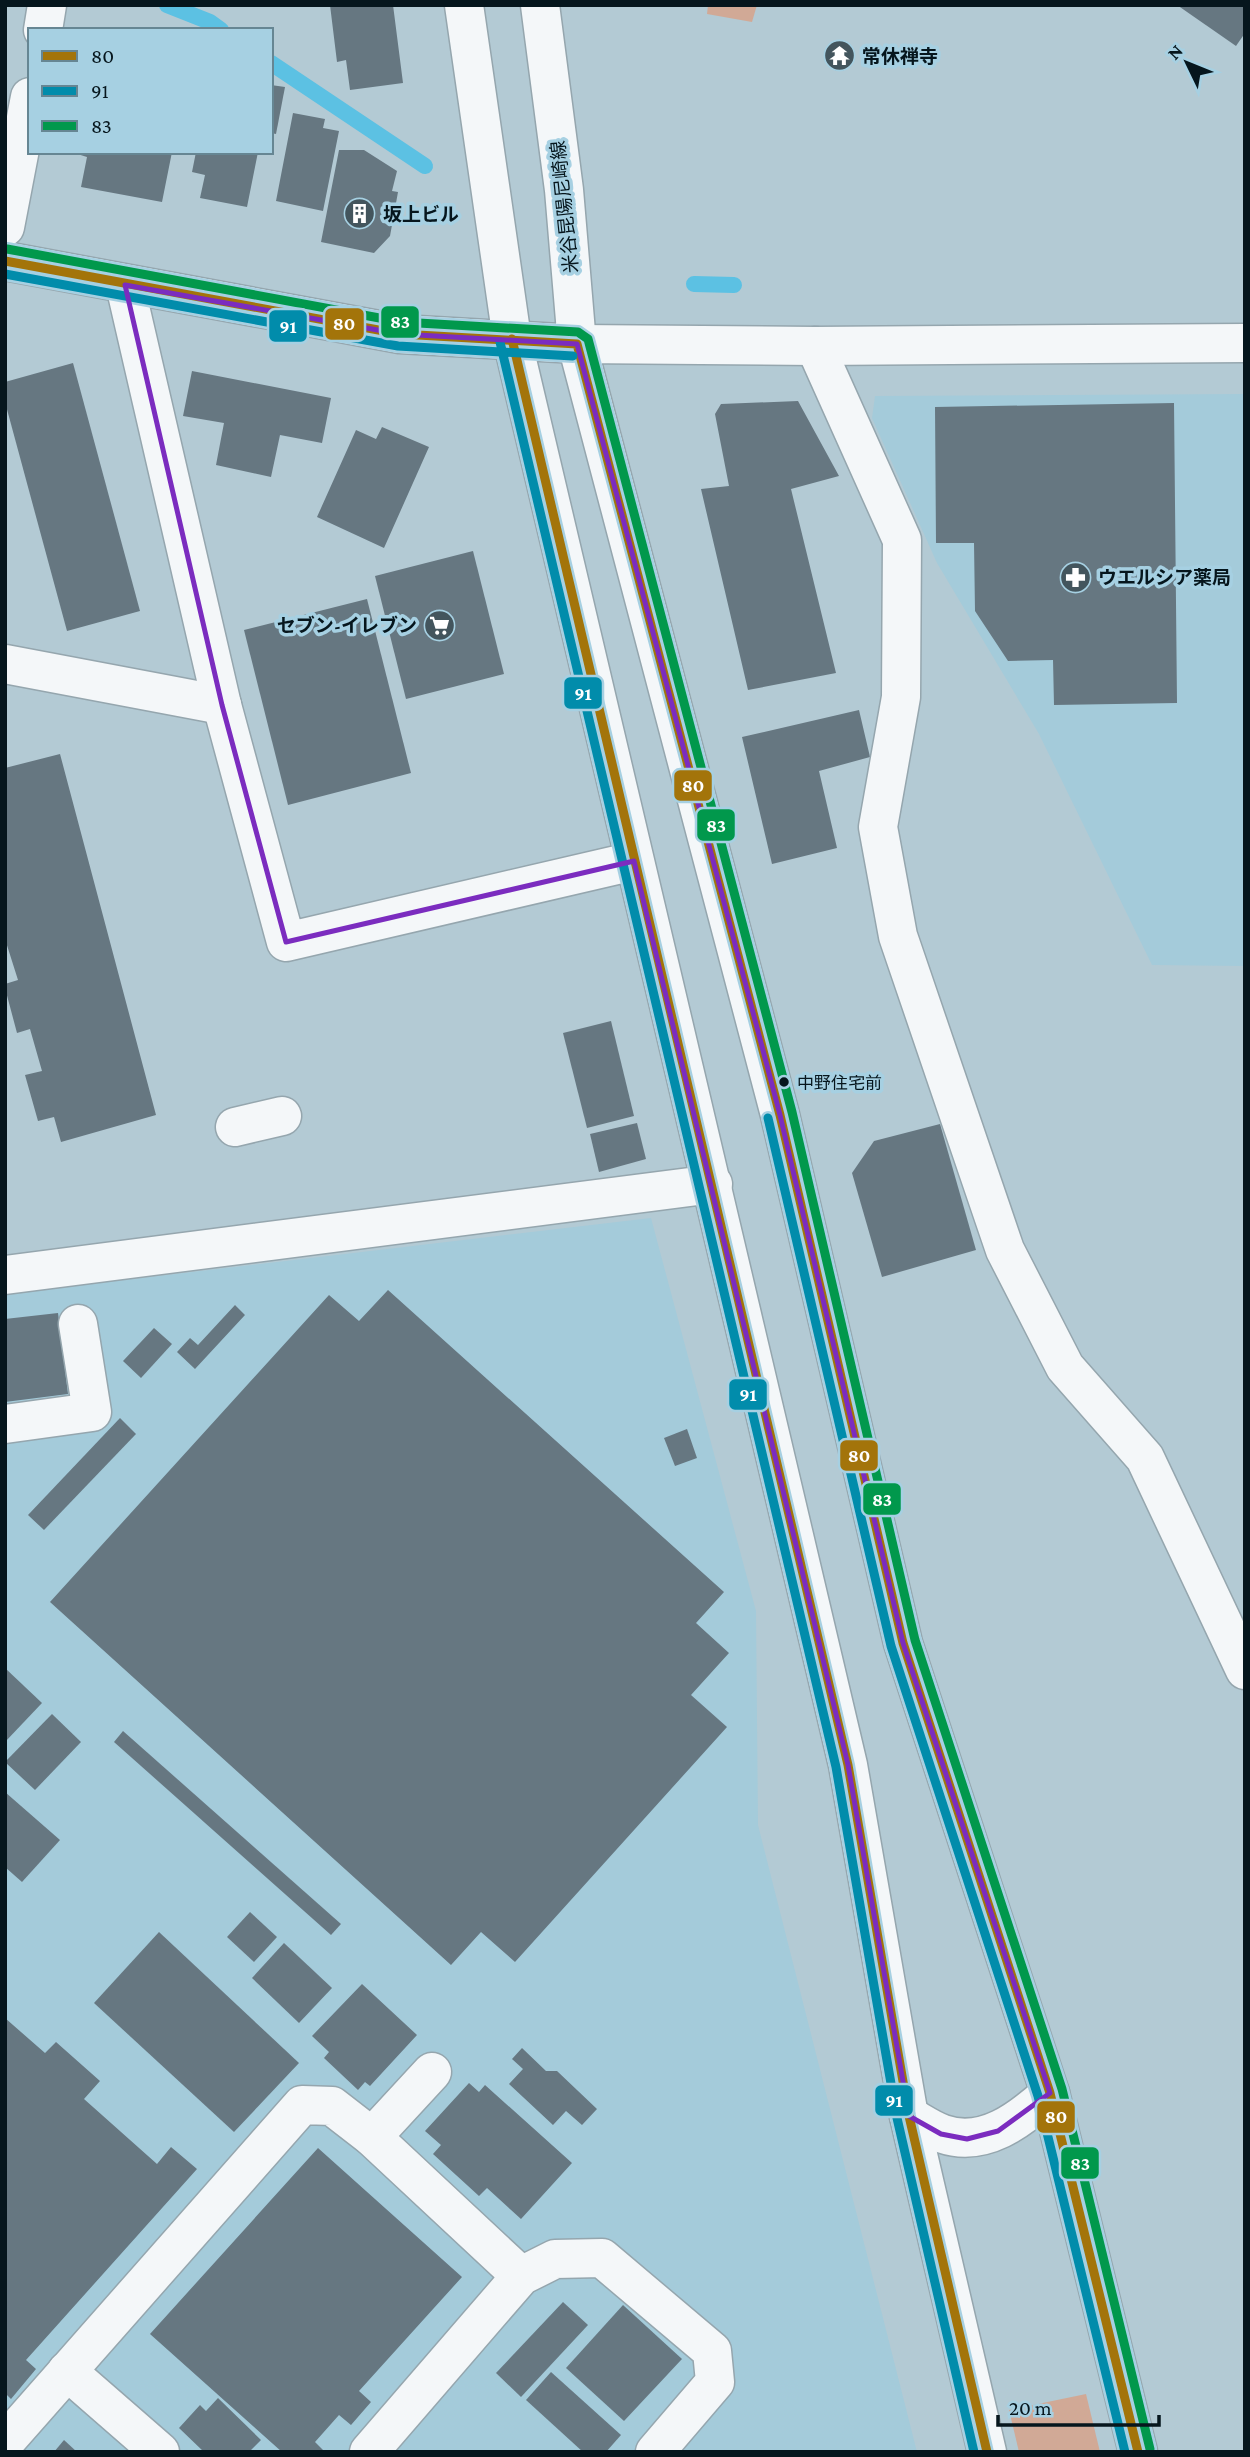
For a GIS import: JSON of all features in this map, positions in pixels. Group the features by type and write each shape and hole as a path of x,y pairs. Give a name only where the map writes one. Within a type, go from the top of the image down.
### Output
{"street":[{"path":"43,28 47,5"},
{"path":"464,5 512,339 848,1765 909,2116 987,2452"},
{"name":"米谷昆陽尼崎線","path":"541,5 564,190 577,344 780,1115 903,1643 1050,2093 1138,2452"},
{"path":"5,227 28,107"},
{"path":"5,261 400,334 577,344 815,346 1245,342"},
{"path":"125,285 222,705 286,942 634,861"},
{"path":"815,346 902,540 901,697 878,827 898,936 1005,1251 1065,1367 1145,1458 1245,1670"},
{"path":"5,664 222,705"},
{"path":"235,1127 282,1116"},
{"path":"5,1275 713,1184"},
{"path":"5,1424 92,1412 78,1324"},
{"path":"372,2137 432,2072"},
{"path":"909,2116 941,2134 967,2139 998,2131 1027,2114 1050,2093"},
{"path":"5,2442 302,2105 332,2106 372,2137 521,2276"},
{"path":"369,2452 521,2276 555,2259 602,2258 712,2351 715,2382 655,2452"},
{"path":"67,2371 160,2452"}],"highlighted area":[{"path":"125,285 400,334 577,344 780,1115 903,1643 1050,2093 998,2131 967,2139 941,2134 909,2116 848,1765 634,861 286,942 222,705"}],"shaded area":[{"path":"708,5 757,5 752,22 707,14"},
{"path":"1245,394 1245,966 1152,965 1039,734 937,563 872,418 875,396"},
{"path":"651,1218 756,1611 758,1825 917,2452 5,2452 5,1294"},
{"path":"1086,2394 1100,2452 1019,2452 1009,2410"}],"building":[{"path":"330,5 393,5 403,83 350,90 346,60 337,62"},
{"path":"1177,5 1245,5 1245,33 1236,46"},
{"path":"273,85 285,87 276,134 273,133"},
{"path":"293,113 325,119 323,128 339,131 323,211 276,201"},
{"name":"坂上ビル","path":"339,150 364,150 397,171 392,191 398,192 390,236 374,253 321,242"},
{"path":"77,154 172,154 162,202 81,187 87,157"},
{"path":"196,154 258,154 247,207 200,198 205,175 192,172"},
{"path":"73,363 140,611 67,631 5,402 5,382"},
{"path":"192,371 331,398 322,443 280,435 271,477 216,465 224,423 183,416"},
{"path":"798,401 839,476 791,489 836,673 748,690 701,489 729,486 715,414 721,404"},
{"name":"ウエルシア薬局","path":"1174,403 1177,703 1054,705 1053,660 1008,661 975,611 974,543 936,543 935,407"},
{"path":"382,427 429,447 384,548 317,517 356,430 376,439"},
{"name":"セブン-イレブン","path":"473,551 504,674 406,699 375,576"},
{"path":"367,599 411,773 288,805 244,630"},
{"path":"859,710 870,757 819,771 837,848 772,864 742,737"},
{"path":"60,754 156,1115 61,1142 54,1117 38,1121 25,1075 42,1071 30,1029 17,1033 5,988 5,984 18,980 5,939 5,768"},
{"path":"611,1021 634,1116 587,1128 563,1033"},
{"path":"637,1123 646,1159 599,1172 590,1134"},
{"path":"940,1124 976,1250 882,1277 852,1173 874,1141"},
{"path":"388,1290 724,1592 696,1623 729,1653 691,1695 727,1727 515,1962 481,1932 451,1965 50,1602 329,1295 359,1321"},
{"path":"235,1305 245,1315 195,1369 177,1352 190,1338 198,1345"},
{"path":"58,1313 68,1394 5,1402 5,1319"},
{"path":"154,1328 172,1344 141,1378 123,1361"},
{"path":"120,1418 136,1434 44,1530 28,1515"},
{"path":"687,1429 697,1458 675,1466 664,1438"},
{"path":"5,1668 42,1703 5,1742"},
{"path":"52,1714 81,1742 35,1790 5,1762"},
{"path":"123,1731 341,1924 331,1935 114,1742"},
{"path":"5,1792 60,1840 22,1882 5,1867"},
{"path":"250,1912 277,1937 254,1962 227,1937"},
{"path":"159,1932 299,2063 234,2132 94,2003"},
{"path":"284,1943 332,1988 299,2023 252,1978"},
{"path":"362,1984 417,2035 370,2086 365,2082 358,2090 324,2058 329,2052 312,2036"},
{"path":"5,2018 45,2053 56,2042 100,2081 84,2099 157,2164 171,2147 197,2169 26,2360 36,2369 11,2399 5,2393"},
{"path":"522,2048 546,2071 557,2071 597,2109 582,2125 566,2111 553,2125 509,2084 523,2069 512,2059"},
{"path":"469,2083 479,2092 485,2085 572,2163 521,2219 487,2188 479,2196 433,2154 441,2145 425,2131"},
{"path":"318,2148 462,2277 359,2391 371,2402 351,2425 339,2415 315,2442 322,2452 282,2452 150,2334"},
{"path":"563,2302 588,2325 521,2397 496,2373"},
{"path":"623,2305 682,2359 624,2421 566,2368"},
{"path":"551,2372 621,2435 606,2452 583,2452 526,2400"},
{"path":"218,2398 261,2440 249,2452 204,2452 179,2428 200,2405 206,2411"},
{"path":"64,2440 77,2452 54,2452"}],"waterway":[{"path":"167,5 218,28"},
{"path":"273,64 425,166"},
{"path":"694,284 734,285"}],"transit line":[{"name":"83","path":"7,249 401,322 578,332 588,339 792,1112 915,1640 1062,2089 1150,2449"},
{"name":"80","path":"5,261 400,334 577,344 780,1115 903,1643 1050,2093 1138,2452"},
{"name":"91","path":"5,274 398,346 573,356"},
{"name":"80","path":"512,339 848,1765 909,2116 987,2452"},
{"name":"91","path":"500,342 836,1767 897,2118 974,2452"},
{"name":"91","path":"768,1118 891,1646 1038,2096 1125,2452"}],"place":[{"name":"常休禅寺","path":"839,56"},
{"name":"坂上ビル","path":"360,214"},
{"name":"ウエルシア薬局","path":"1075,577"},
{"name":"セブン-イレブン","path":"440,625"},
{"name":"中野住宅前","path":"784,1082"}]}
